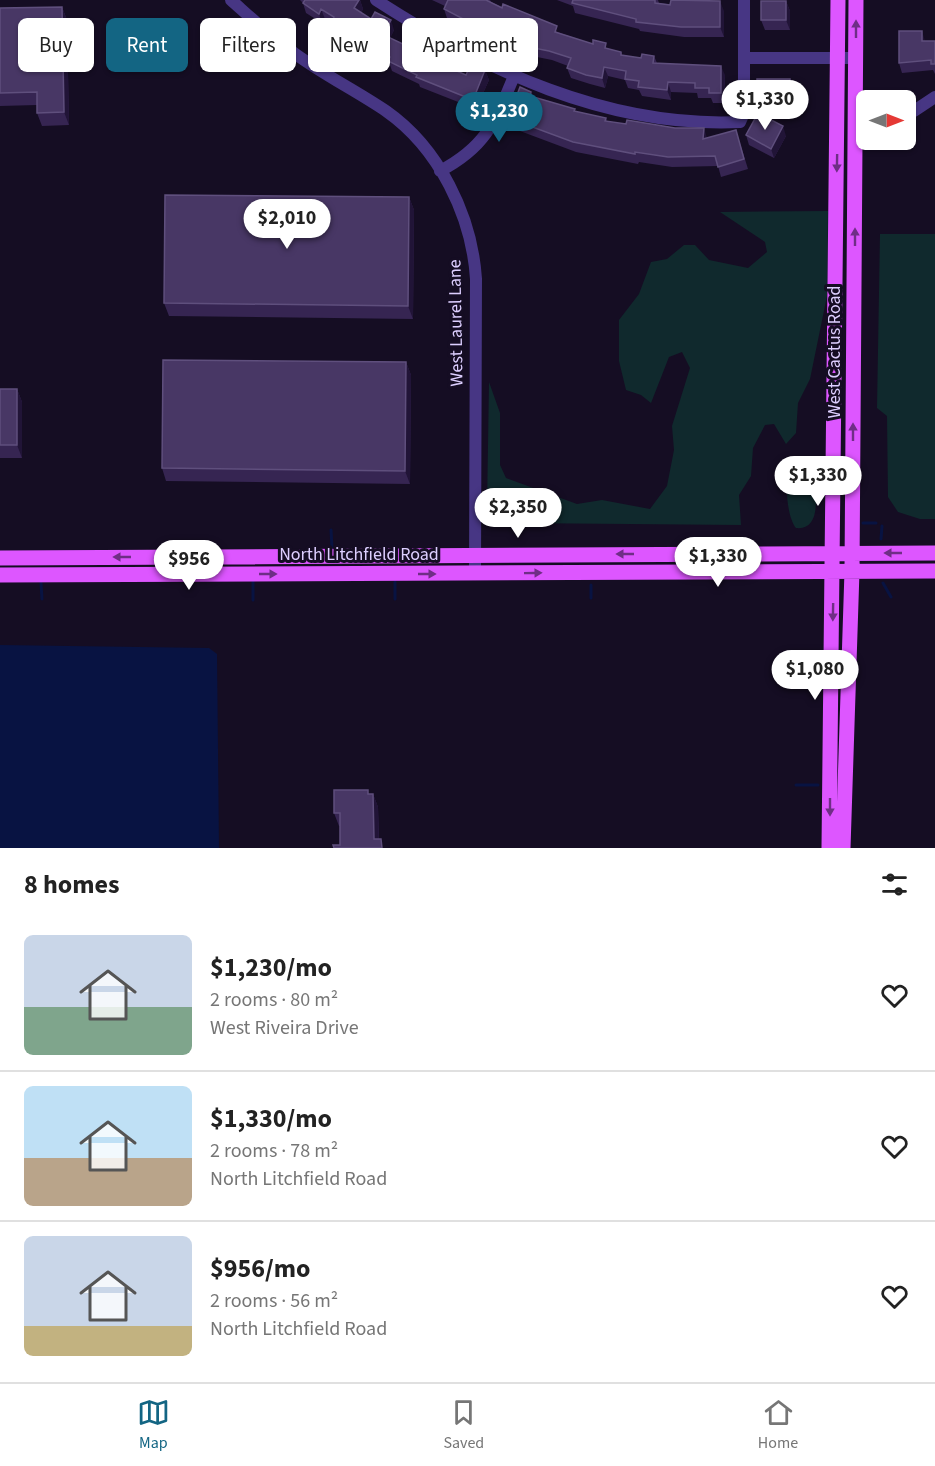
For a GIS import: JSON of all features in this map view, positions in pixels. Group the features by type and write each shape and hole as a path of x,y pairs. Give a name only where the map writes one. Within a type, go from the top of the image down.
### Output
{"main road":[{"name":"West Cactus Road","path":"829,848 834,571 838,0"},
{"name":"West Cactus Road","path":"843,848 852,571 856,0"},
{"name":"North Litchfield Road","path":"0,558 935,553"},
{"name":"North Litchfield Road","path":"0,575 935,571"}],"street":[{"name":"West Laurel Lane","path":"231,0 290,51 388,112 410,132 451,189 466,224 475,266 475,573"},
{"path":"376,0 434,35 514,76 568,97 632,114 675,121 740,122 744,113 744,0"},
{"path":"744,58 856,58"},
{"path":"440,171 481,143 514,76"},
{"path":"916,110 935,97"}],"green space":[{"path":"828,211 827,296 810,379 798,403 796,433 786,444 774,424 765,425 753,448 751,476 739,495 741,525 516,523 487,508 489,382 500,413 500,465 506,478 577,504 602,500 650,509 667,486 674,450 672,426 690,368 682,352 669,357 651,403 641,395 626,390 619,361 619,320 639,294 651,262 667,259 684,245 695,245 709,260 748,268 767,252 765,242 720,212"},
{"path":"880,234 935,234 935,519 920,519 898,512 888,497 887,416 877,408"},
{"path":"802,456 810,459 814,466 816,505 811,522 805,527 796,528 789,512 787,489 791,468 795,460"}],"shaded area":[{"path":"0,645 209,648 217,654 219,848 0,848"}],"building":[{"path":"305,0 359,0 354,8 369,18 334,18 321,9 319,14 303,3"},
{"path":"448,0 486,0 502,8 503,4 537,18 461,18 444,9"},
{"path":"573,0 655,0 655,3 670,5 671,0 720,1 720,27 681,27 636,22 636,19 572,3"},
{"path":"761,1 786,1 786,20 761,20"},
{"path":"62,7 62,18 18,18 18,72 63,72 64,112 37,113 37,92 0,93 0,8"},
{"path":"375,12 387,18 372,18"},
{"path":"538,18 557,26 555,32 593,44 593,40 606,43 605,48 621,52 621,55 641,58 642,54 654,56 653,63 721,66 721,93 709,93 709,88 695,88 695,83 668,82 667,90 638,87 639,81 625,79 626,71 604,67 602,78 586,75 567,68 571,58 538,49"},
{"path":"899,31 922,31 922,41 935,41 935,64 931,64 931,60 899,63"},
{"path":"390,38 402,44 402,68 390,62"},
{"path":"411,72 459,72 466,75 467,72 484,72 473,100 416,77 417,75"},
{"path":"757,79 790,79 790,95 784,95 784,104 761,104 761,90 757,90"},
{"path":"520,87 531,92 530,96 575,109 574,111 606,118 605,121 626,124 627,120 675,128 704,128 703,139 736,130 744,159 718,167 715,156 668,157 635,152 635,154 573,142 508,118"},
{"path":"758,113 783,126 771,149 746,135"},
{"path":"165,195 409,197 408,306 164,303"},
{"path":"163,360 406,362 405,471 162,468"},
{"path":"0,389 17,389 17,445 0,445"},
{"path":"334,790 368,790 368,794 373,794 374,839 381,839 382,848 334,848 333,845 340,845 340,813 334,813"}],"waterway":[{"path":"863,523 876,523"},
{"path":"881,539 882,526"},
{"path":"331,530 332,548"},
{"path":"253,582 253,600"},
{"path":"395,582 395,599"},
{"path":"41,583 42,599"},
{"path":"883,583 891,597"},
{"path":"591,585 591,598"},
{"path":"796,785 818,785"}]}
